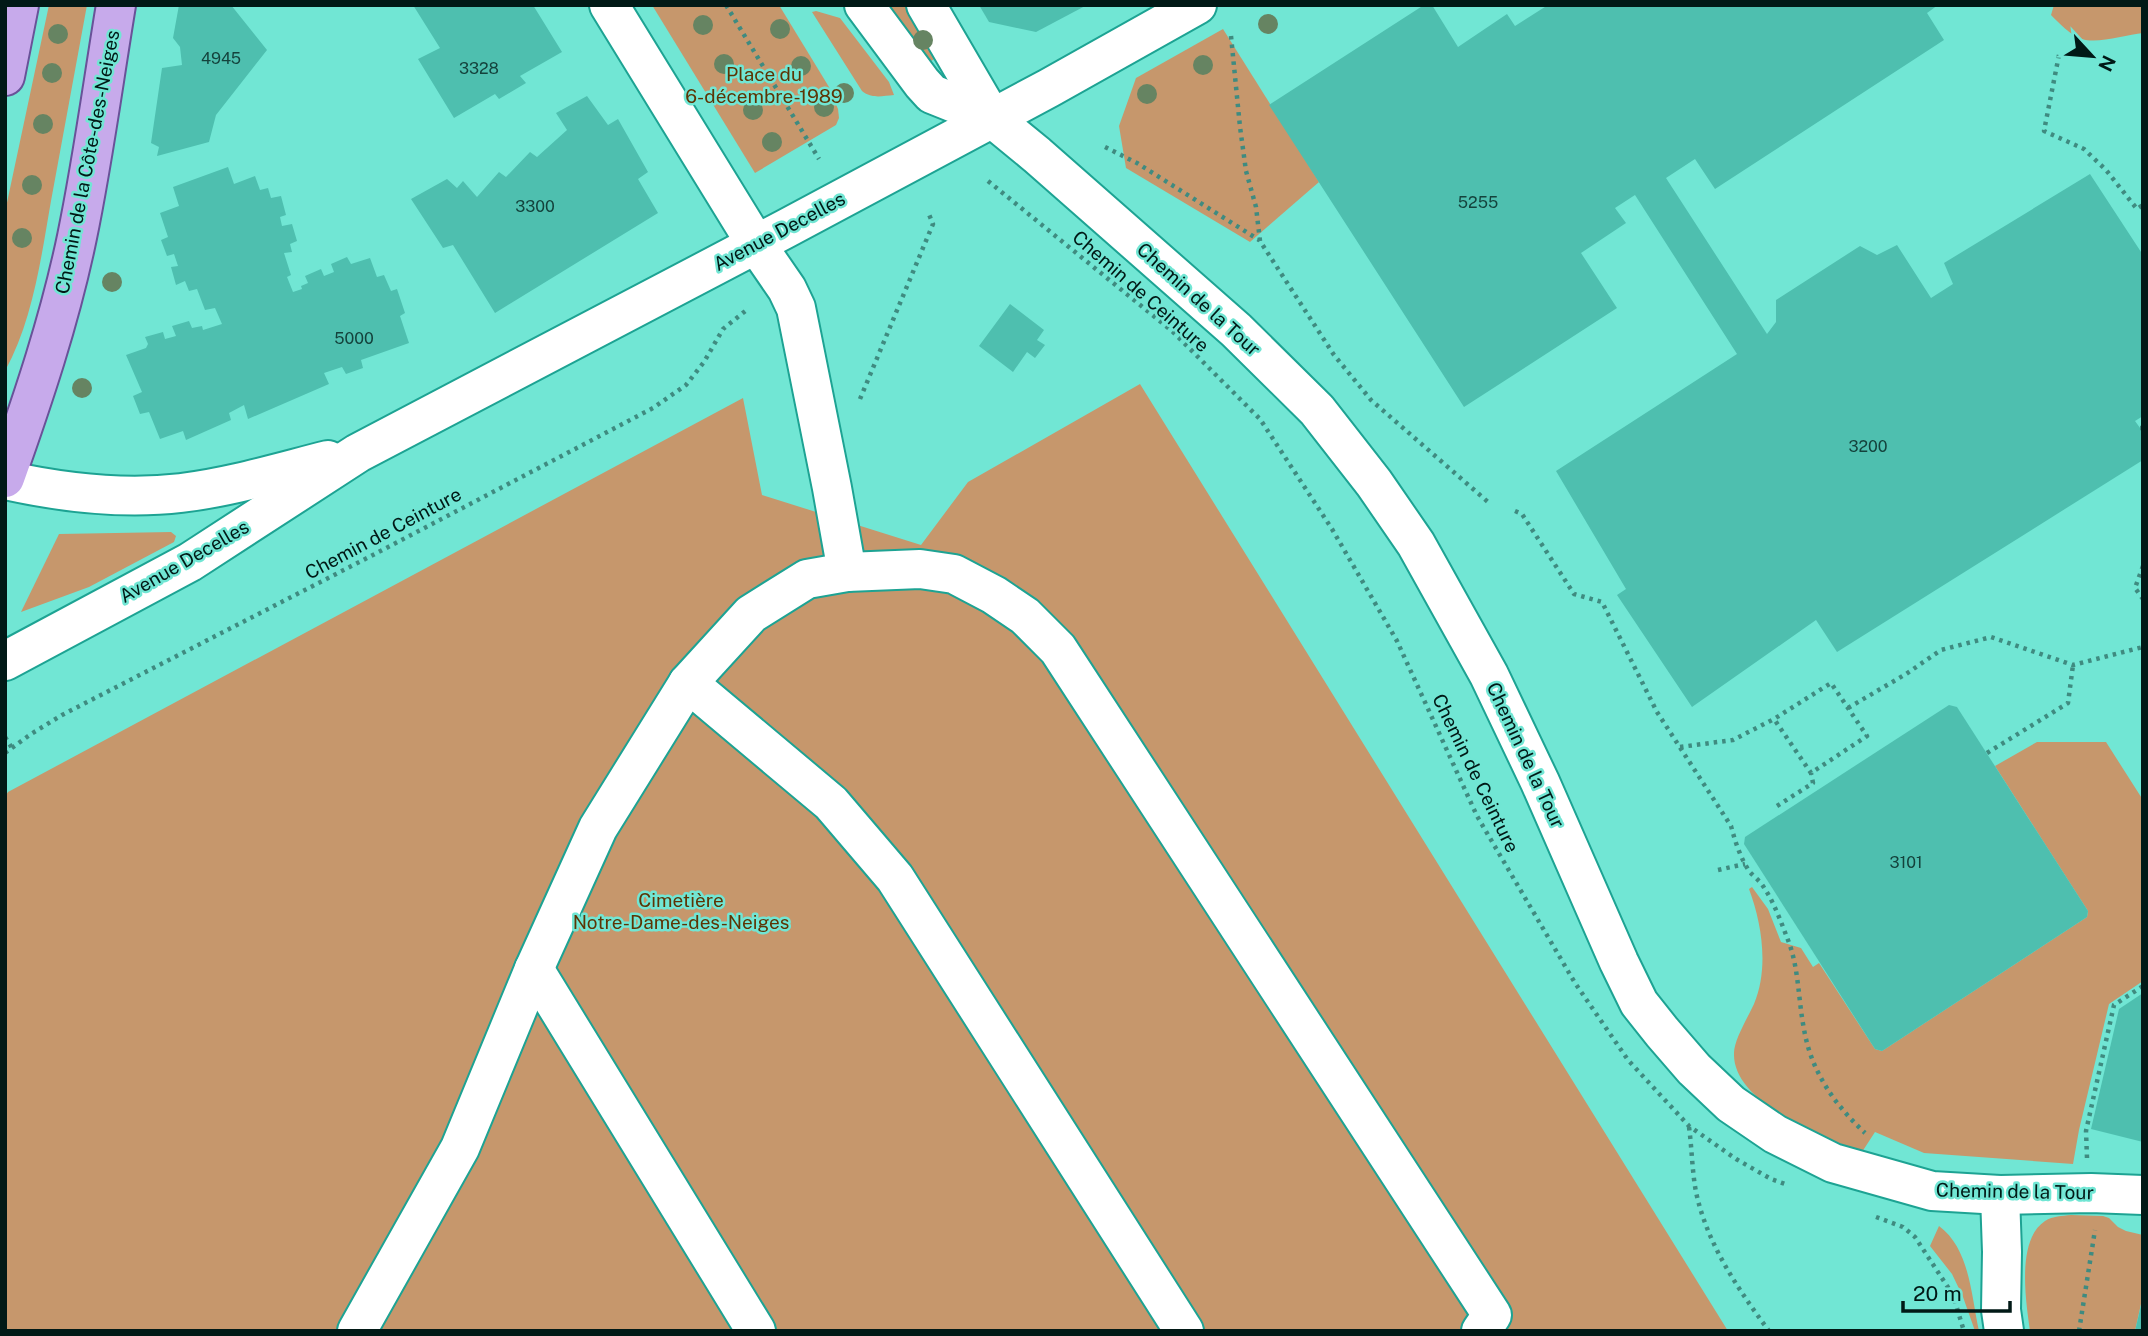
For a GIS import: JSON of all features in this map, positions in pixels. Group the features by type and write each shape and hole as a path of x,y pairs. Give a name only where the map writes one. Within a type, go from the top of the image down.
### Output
{"main road":[{"path":"5,76 19,5"},
{"name":"Chemin de la Côte-des-Neiges","path":"5,479 35,390 69,271 116,5"}],"street":[{"path":"609,5 756,244 787,289 796,308 847,572"},
{"path":"864,5 932,94 992,118"},
{"path":"926,5 992,118"},
{"name":"Avenue Decelles","path":"5,661 190,562 358,453 992,118 1197,5"},
{"name":"Chemin de la Tour","path":"992,118 1236,330 1317,410 1374,483 1416,544 1489,675 1541,782 1639,1003 1694,1069 1731,1104 1775,1134 1833,1163 1932,1191 2000,1195 2143,1195"},
{"name":"Avenue Decelles","path":"5,479 97,495 165,495 231,485 358,453"},
{"path":"357,1331 460,1148 534,969 598,828 688,683 751,614 807,579 847,572 920,569 954,574 993,595 1025,616 1058,649 1492,1315 1481,1331"},
{"path":"688,683 831,803 895,878 1184,1331"},
{"path":"534,969 756,1331"},
{"path":"2000,1195 2001,1310 2004,1331"}],"path":[{"path":"726,5 819,159"},
{"path":"1231,36 1246,171 1256,207 1260,241"},
{"path":"2059,55 2043,131 2084,149 2106,170 2137,209 2143,205"},
{"path":"1105,147 1137,163 1260,241 1334,355 1371,400 1488,502"},
{"name":"Chemin de Ceinture","path":"988,181 1172,331 1260,419 1332,529 1396,641 1477,816 1575,983 1628,1060 1689,1126 1737,1159 1771,1179 1794,1188"},
{"path":"860,399 933,223 928,212"},
{"name":"Chemin de Ceinture","path":"5,753 62,715 653,408 686,385 723,329 749,309"},
{"path":"1514,511 1522,514 1574,594 1602,602 1657,712 1731,826 1745,864 1763,886 1792,951 1811,1058 1841,1110 1873,1137"},
{"path":"2143,566 2135,588 2143,599"},
{"path":"1847,708 1941,650 1991,636 2073,665 2143,647"},
{"path":"1987,753 2068,703 2073,665"},
{"path":"1680,747 1734,740 1774,719 1831,683 1867,736 1811,773"},
{"path":"1774,719 1811,773 1814,783 1777,806"},
{"path":"5,737 12,748"},
{"path":"1718,870 1745,864"},
{"path":"2088,1169 2086,1130 2114,1006 2143,986"},
{"path":"1689,1126 1696,1191 1704,1222 1716,1250 1769,1331"},
{"path":"1865,1213 1902,1227 1915,1237 1953,1296 1964,1331"},
{"path":"2079,1331 2095,1224"}],"green space":[{"path":"49,5 87,5 35,288 23,331 5,371 5,212"},
{"name":"Place du 6-décembre-1989","path":"652,5 779,5 829,87 838,109 839,118 836,125 755,173"},
{"path":"889,5 909,5 940,55 931,61"},
{"path":"2054,5 2143,5 2143,33 2103,40 2082,39 2069,32 2051,15"},
{"path":"812,12 840,18 889,82 894,95 873,96 862,91"},
{"path":"1223,29 1319,182 1250,242 1126,168 1119,126 1136,78"},
{"name":"Cimetière Notre-Dame-des-Neiges","path":"1140,384 1728,1331 5,1331 5,797 8,792 743,398 762,495 921,545 968,482"},
{"path":"171,532 176,536 174,542 89,587 21,612 59,534"},
{"path":"2037,742 2106,742 2143,800 2143,981 2109,1004 2073,1164 1924,1153 1875,1132 1862,1152 1804,1127 1763,1102 1737,1071 1734,1053 1759,990 1761,976 1762,946 1749,889 1752,887 1768,909 1781,942 1801,948 1813,967 1819,963 1875,1049 1882,1051 2087,917 2088,911 1995,766"},
{"path":"2071,1215 2103,1216 2126,1231 2143,1235 2143,1295 2135,1331 2030,1331 2025,1272 2030,1242 2045,1221"},
{"path":"1939,1226 1957,1247 1963,1260 1979,1331 1975,1331 1952,1274 1930,1246"}],"building":[{"path":"179,5 231,5 267,50 216,115 209,142 157,156 159,147 151,143 162,68 182,65 180,47 173,38"},
{"path":"413,5 533,5 562,52 520,76 526,83 499,99 495,94 454,118 418,59 440,48"},
{"path":"979,5 1087,5 1036,32 989,22"},
{"path":"1424,5 1432,5 1458,47 1507,14 1515,26 1548,5 1938,5 1927,13 1944,40 1715,189 1695,159 1666,178 1767,334 1776,322 1776,300 1860,246 1877,255 1897,245 1931,298 1953,284 1944,263 2090,174 2143,255 2143,416 2135,421 2143,432 2143,460 1837,652 1816,620 1692,707 1617,595 1626,589 1556,471 1737,354 1635,195 1615,208 1626,223 1581,253 1617,308 1464,407 1269,105"},
{"path":"587,96 608,125 618,119 648,172 638,179 658,213 495,313 453,245 443,248 411,199 447,179 457,188 463,181 477,197 499,172 506,177 530,152 537,157 567,130 556,113"},
{"path":"228,167 234,184 255,176 260,190 268,188 271,198 281,196 286,215 280,217 282,226 292,224 297,241 290,244 292,252 284,253 291,275 287,277 293,292 308,283 305,276 321,269 324,276 334,272 331,264 347,257 351,264 370,258 377,277 384,275 391,291 397,289 405,313 400,316 409,343 361,360 363,368 346,374 342,367 324,373 329,384 248,419 244,405 229,413 231,420 186,440 183,431 160,439 149,412 140,414 133,396 142,392 126,355 146,348 148,344 145,337 163,332 165,339 176,336 172,326 189,321 192,328 202,326 203,330 222,324 215,308 205,310 197,289 189,291 185,281 176,285 171,267 178,266 174,254 167,256 161,240 168,237 160,213 179,206 173,187"},
{"path":"1010,304 1044,330 1037,340 1045,345 1035,358 1027,352 1013,372 979,346"},
{"path":"1949,705 1957,707 2088,911 2087,917 1882,1051 1875,1049 1744,844 1745,837"},
{"path":"2143,993 2143,1142 2091,1129 2119,1009"},
{"path":"2142,1301 2143,1331 2135,1331"}]}
